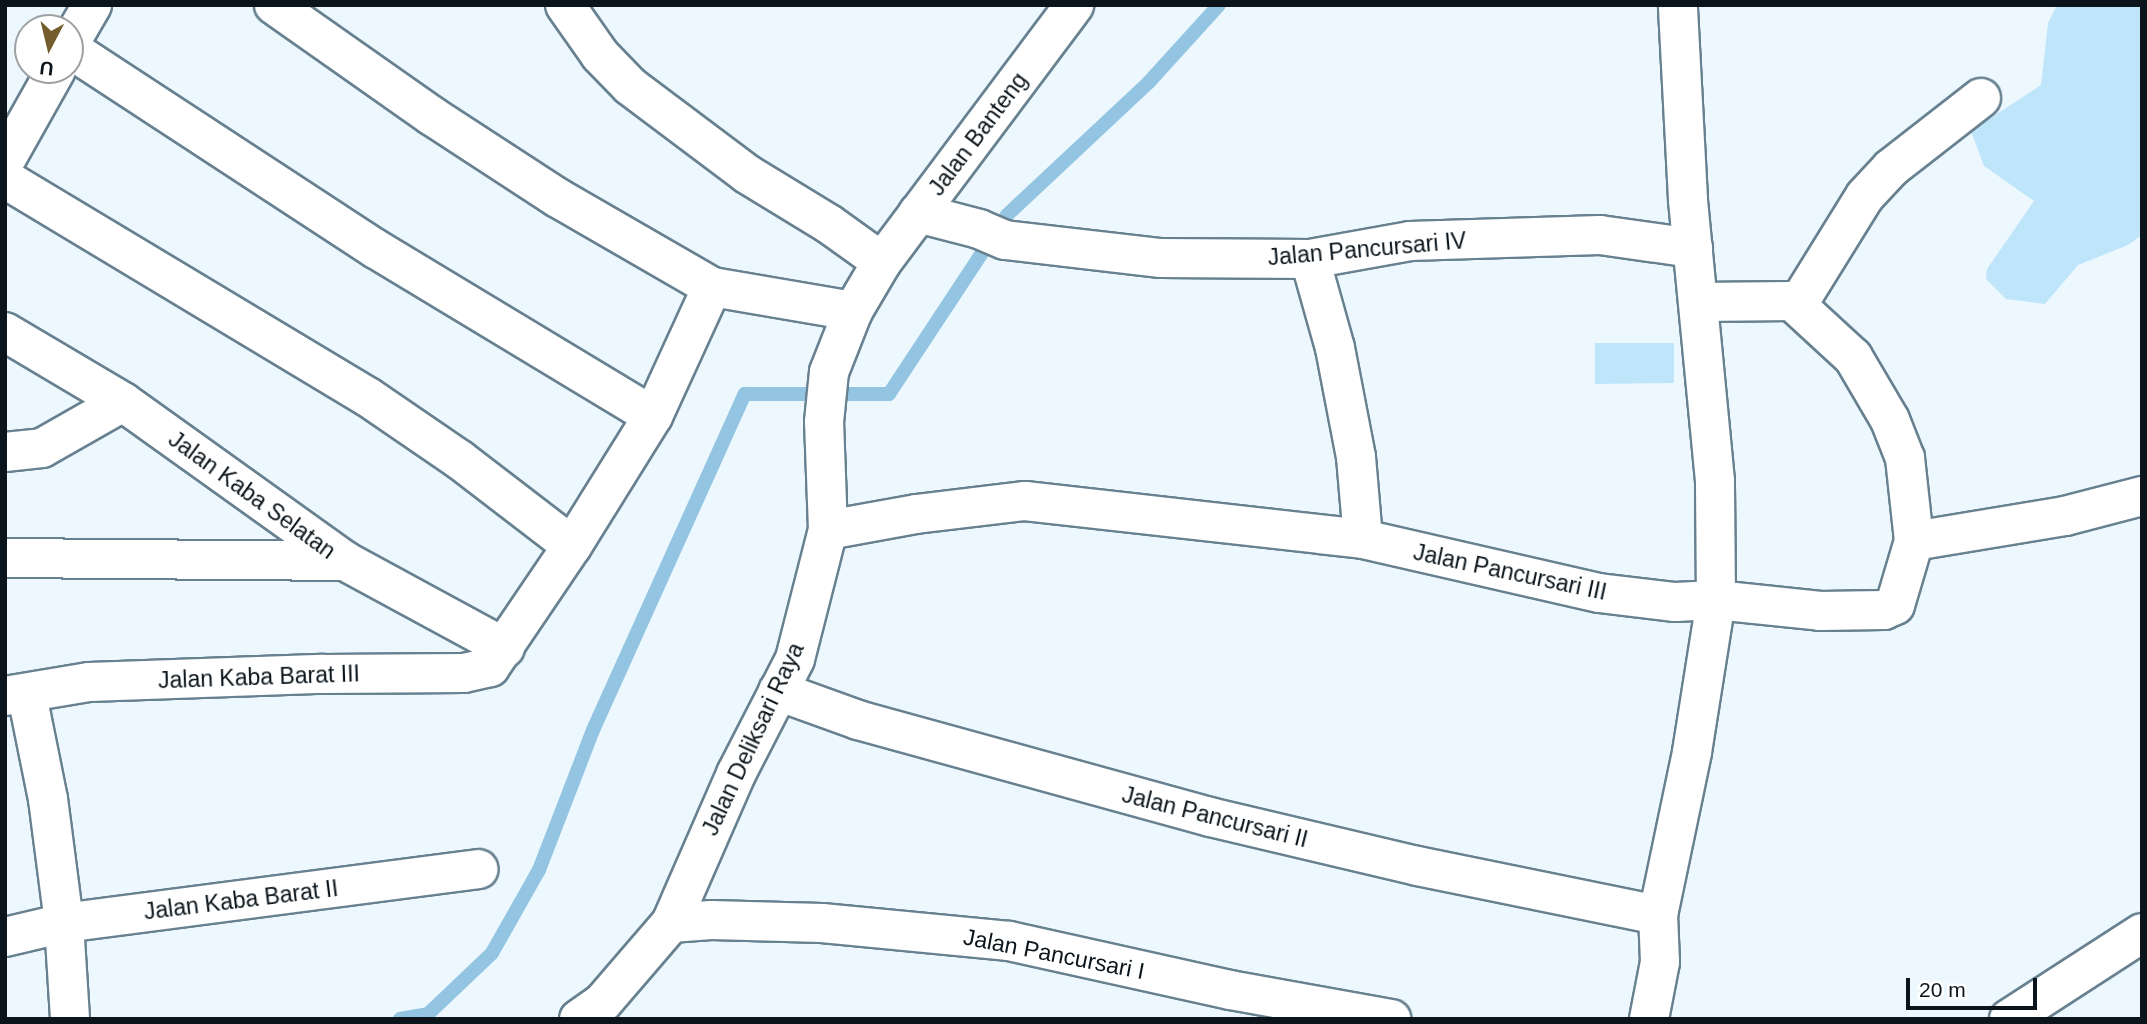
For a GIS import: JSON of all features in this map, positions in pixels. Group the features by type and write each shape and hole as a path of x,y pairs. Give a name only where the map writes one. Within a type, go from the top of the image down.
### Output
{"main road":[{"path":"274,5 432,116 558,198 712,287 853,311"},
{"path":"565,5 600,55 630,86 747,174 829,224 882,262"},
{"name":"Jalan Banteng","path":"882,262 1074,5"},
{"path":"1649,1019 1660,962 1658,915 1692,752 1716,600 1715,481 1693,248 1678,5"},
{"path":"84,58 376,248 653,416"},
{"path":"5,161 48,84"},
{"path":"1798,304 1865,196 1891,169 1981,97"},
{"path":"5,179 368,397 460,460 572,546"},
{"name":"Jalan Pancursari IV","path":"918,213 992,234 1161,258 1310,258 1410,241 1600,235 1693,248"},
{"path":"1310,258 1335,348 1356,457 1363,539"},
{"name":"Jalan Deliksari Raya","path":"579,1019 603,1002 671,923 736,774 795,659 828,530 824,422 829,372 853,311 882,262"},
{"name":"Jalan Kaba Barat III","path":"16,695 89,682 323,674 464,673 490,667 572,546 653,416 712,287"},
{"path":"1698,302 1786,300 1798,304 1853,357 1890,420 1905,458 1914,541 2065,516 2142,496"},
{"name":"Jalan Kaba Selatan","path":"5,332 123,402 345,561 505,648"},
{"path":"5,452 41,448 123,402"},
{"name":"Jalan Pancursari III","path":"828,530 916,514 1025,500 1363,539 1599,593 1675,602 1716,600 1820,611 1884,610 1895,605 1900,596 1914,541"},
{"path":"5,558 345,561"},
{"name":"Jalan Pancursari II","path":"778,691 858,720 1210,817 1418,866 1658,915"},
{"path":"16,695 48,799 64,923 70,1009"},
{"name":"Jalan Kaba Barat II","path":"5,937 64,923 478,869"},
{"name":"Jalan Pancursari I","path":"671,923 711,920 822,923 1009,941 1230,990 1391,1019"},
{"path":"2009,1019 2142,933"}],"shaded area":[{"path":"2057,5 2142,5 2142,235 2128,245 2078,265 2045,304 2006,299 1986,279 1987,269 2034,201 1984,166 1971,131 2041,85 2048,23"},
{"path":"1595,343 1674,343 1674,383 1595,384"}],"waterway":[{"path":"400,1019 428,1014 492,953 539,870 593,730 745,394 889,394 1007,215 1149,82 1219,5"}]}
